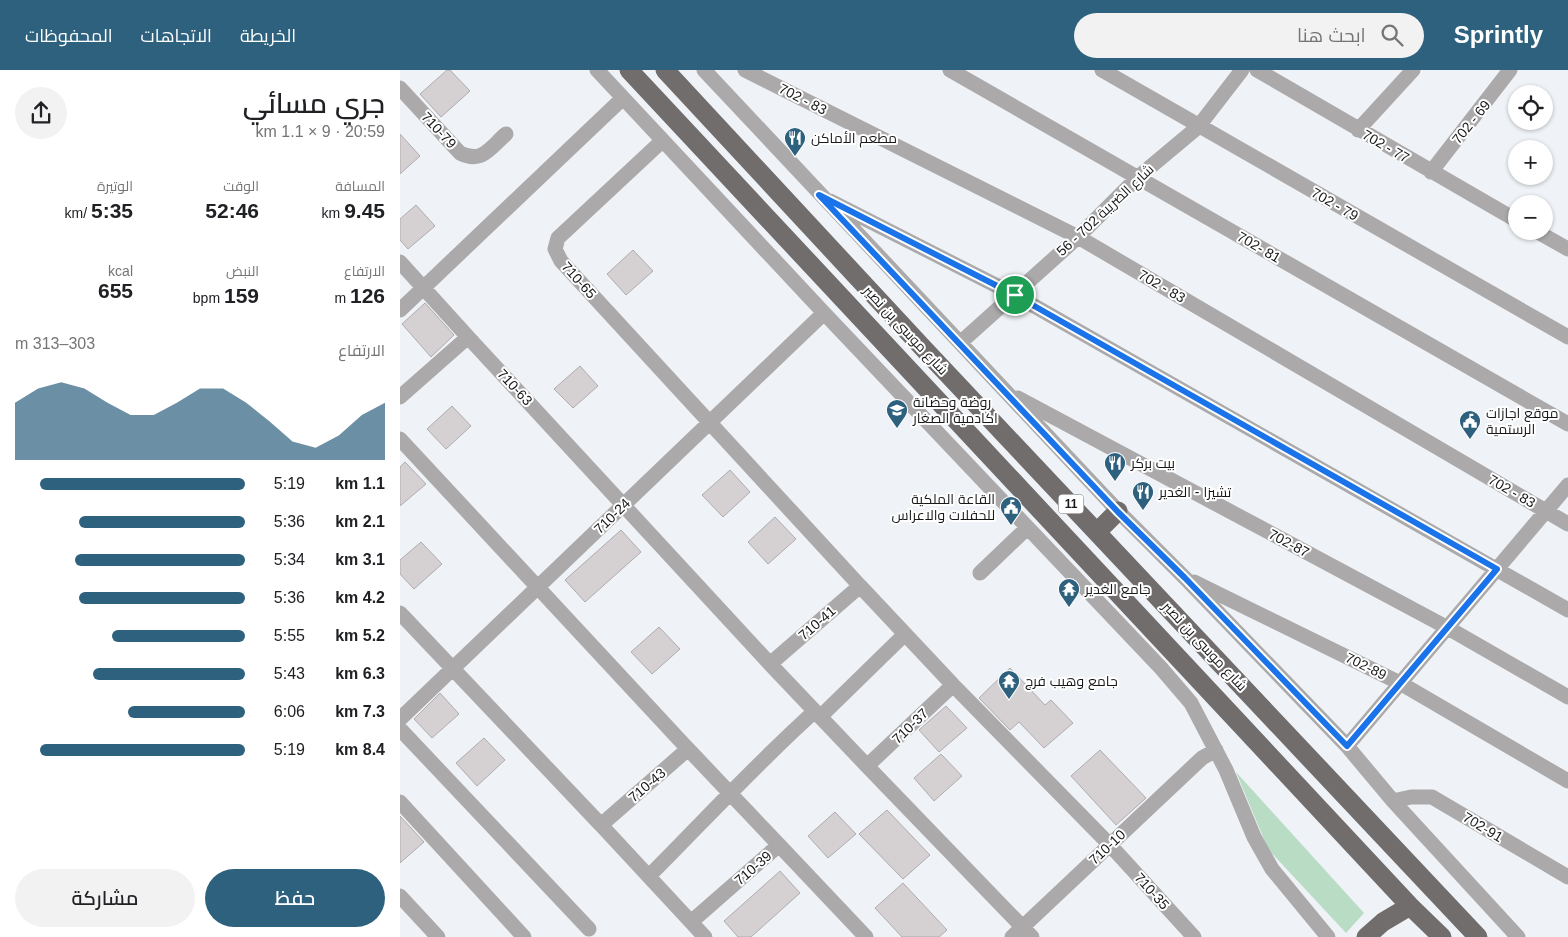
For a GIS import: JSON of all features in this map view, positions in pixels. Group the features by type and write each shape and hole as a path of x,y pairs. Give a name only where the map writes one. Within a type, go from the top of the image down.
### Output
{"main road":[{"name":"شارع موسى بن نصير","path":"629,70 1410,906 1442,937"},
{"name":"شارع موسى بن نصير","path":"665,70 1478,937"},
{"path":"1097,532 1118,512"},
{"path":"1366,937 1383,922 1410,906"}],"street":[{"path":"597,70 662,142 1161,668 1190,703 1226,770 1254,837 1272,868 1328,937"},
{"path":"704,70 819,195 1008,392 1118,512 1185,578 1347,746 1393,801 1518,937"},
{"name":"702 - 83","path":"745,70 1078,237 1568,524"},
{"name":"702- 81","path":"950,70 1568,424"},
{"name":"702 - 79","path":"1102,70 1198,127 1568,337"},
{"name":"شارع الضريبة 702 - 56","path":"960,344 1078,237 1137,178 1198,127 1242,70"},
{"name":"702 - 77","path":"1257,70 1508,215"},
{"path":"1358,130 1413,70"},
{"name":"702 - 69","path":"1431,172 1510,70"},
{"name":"710-79","path":"400,88 460,153 471,158 480,156 506,134"},
{"path":"400,310 623,98"},
{"name":"710-65","path":"662,142 558,238 555,249 561,261 710,422"},
{"path":"819,195 1015,295 1568,610"},
{"path":"1551,240 1568,250"},
{"name":"710-63","path":"400,262 623,505"},
{"name":"710-24","path":"400,718 824,313"},
{"path":"400,397 468,337"},
{"name":"702-87","path":"1008,392 1448,628 1568,697"},
{"path":"710,422 953,685 1110,844"},
{"path":"400,439 779,845"},
{"path":"1347,746 1568,485"},
{"path":"623,505 770,664 1028,932"},
{"path":"980,573 1027,528"},
{"name":"702-89","path":"1185,578 1400,683 1568,781"},
{"name":"710-41","path":"770,664 860,586"},
{"path":"400,613 705,937"},
{"path":"649,876 731,794 769,752 818,714 905,634"},
{"name":"710-37","path":"867,766 953,685"},
{"path":"400,729 589,934"},
{"name":"710-43","path":"601,825 688,749"},
{"name":"710-10","path":"1012,937 1028,932 1110,844 1202,758 1216,750"},
{"name":"702-91","path":"1393,801 1411,796 1432,797 1568,877"},
{"path":"400,802 524,937"},
{"name":"710-35","path":"1110,844 1194,937"},
{"name":"710-39","path":"691,922 779,845 866,937"},
{"path":"400,896 438,937"}],"green space":[{"path":"1236,772 1364,913 1346,933 1268,849"}],"building":[{"path":"447,70 450,70 470,91 441,117 420,94"},
{"path":"400,134 420,156 400,174"},
{"path":"416,205 435,226 408,249 400,240 400,219"},
{"path":"633,250 653,271 626,295 607,274"},
{"path":"425,303 454,335 431,357 402,324"},
{"path":"580,366 598,386 573,408 554,389"},
{"path":"452,406 471,426 446,449 427,429"},
{"path":"405,462 426,484 400,506 400,467"},
{"path":"730,470 750,492 723,517 702,495"},
{"path":"775,517 796,539 768,564 748,542"},
{"path":"621,530 641,552 585,602 565,580"},
{"path":"421,542 442,564 414,589 400,574 400,560"},
{"path":"659,627 680,649 652,674 631,652"},
{"path":"1010,668 1045,705 1051,700 1073,723 1044,748 1019,722 1010,730 979,698"},
{"path":"440,693 459,714 432,738 414,719"},
{"path":"946,706 967,728 939,752 919,730"},
{"path":"484,738 505,760 477,786 456,763"},
{"path":"1100,750 1146,798 1116,825 1071,776"},
{"path":"941,754 962,776 934,801 914,778"},
{"path":"887,810 930,855 903,879 859,834"},
{"path":"835,812 856,834 828,858 808,836"},
{"path":"400,816 424,842 400,863"},
{"path":"780,871 800,893 751,937 738,937 724,921"},
{"path":"903,883 947,930 939,937 902,937 875,908"}],"place":[{"name":"مطعم الأماكن","path":"795,157"},
{"name":"روضة وحضانة اكادمية الصغار","path":"897,429"},
{"name":"موقع اجازات الرستمية","path":"1470,440"},
{"name":"بيت بركر","path":"1115,482"},
{"name":"تشيزا - الغدير","path":"1143,511"},
{"name":"القاعة الملكية للحفلات والاعراس","path":"1011,526"},
{"name":"جامع الغدير","path":"1069,608"},
{"name":"جامع وهيب فرج","path":"1009,700"}],"route":[{"path":"819,195 1015,295 1497,569 1347,746 1185,578 1118,512 1008,392 980,365 819,195"}]}
